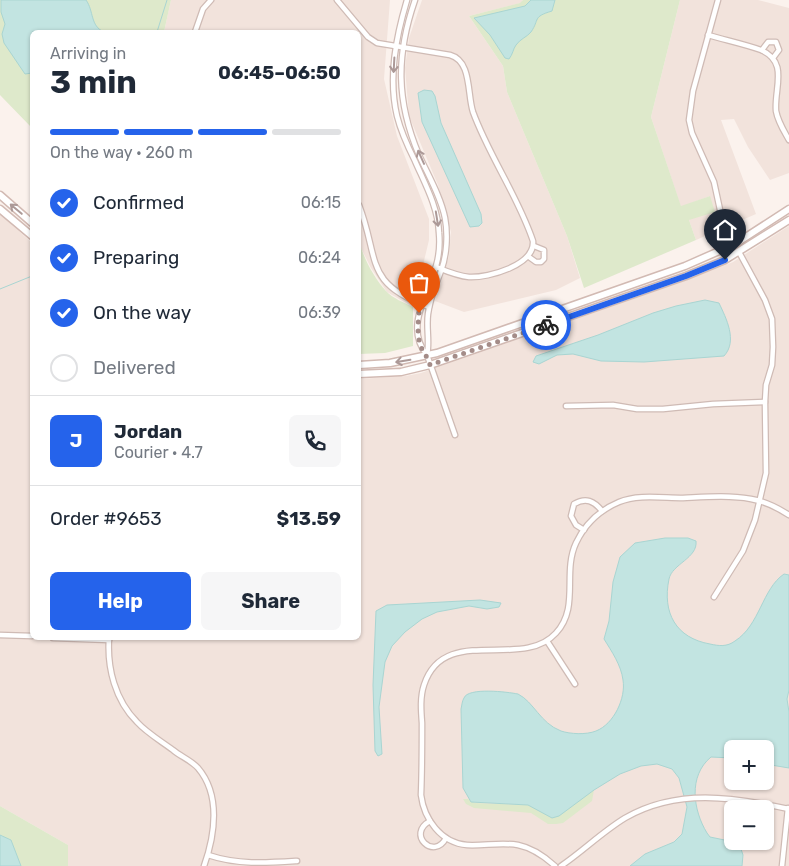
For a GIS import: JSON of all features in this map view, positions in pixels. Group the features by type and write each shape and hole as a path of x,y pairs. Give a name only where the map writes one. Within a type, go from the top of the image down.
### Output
{"main road":[{"path":"0,195 30,221"},
{"path":"0,209 30,234"},
{"path":"361,365 390,363 427,355 685,266 735,244 789,209"},
{"path":"361,374 401,372 430,365 709,267 739,252 789,220"},
{"path":"739,252 747,241 765,229 767,224"},
{"path":"709,267 713,262 731,250 735,244"}],"street":[{"path":"195,30 203,9 211,0"},
{"path":"337,0 368,37 377,43 456,57 464,64 473,111 531,235 534,246 529,257 521,264 484,276 462,276 436,267"},
{"path":"407,0 397,33 393,89 397,116 403,134 436,211 439,250 436,267 421,304 418,333 422,349 427,355 454,435"},
{"path":"415,0 403,39 400,75 404,112 410,132 445,216 447,236 442,269 433,287 429,307 427,322 429,346 427,355"},
{"path":"718,0 693,91 689,120 692,133 714,182 722,219 735,244"},
{"path":"708,35 762,50 773,58 780,70 776,104 778,118 789,140"},
{"path":"762,50 768,42 773,40 776,42 779,50 773,58"},
{"path":"361,212 376,267 384,281 393,290 429,307"},
{"path":"529,257 536,262 541,262 544,259 544,250 534,246"},
{"path":"714,597 743,551 751,532 767,462 765,402 766,385 772,364 774,347 772,319 765,300 739,252"},
{"path":"566,406 595,405 663,409 713,404 765,402"},
{"path":"555,866 537,852 519,845 467,845 446,838 430,821 423,807 421,794 422,695 427,678 436,665 450,656 463,651 524,649 547,641 560,628 568,614 572,553 584,530 602,511 620,502 644,498 715,496 759,501 789,515"},
{"path":"584,530 576,525 571,516 574,504 581,500 591,501 602,511"},
{"path":"0,635 30,636"},
{"path":"109,640 111,672 119,698 137,722 197,766 205,779 214,808 214,824 204,866"},
{"path":"547,641 575,684"},
{"path":"561,866 625,819 652,806 678,798 703,796 733,798 788,809 782,866"},
{"path":"430,821 421,829 420,834 424,843 428,846 437,846 441,845 446,838"},
{"path":"208,855 226,860 250,863 297,861"}],"shaded area":[{"path":"171,0 390,0 384,79 397,136 429,219 429,240 413,307 387,292 371,268 361,248 361,30 164,30"},
{"path":"422,0 523,0 521,3 469,16 503,66 507,92 567,236 580,278 556,290 464,312 435,301 449,256 451,232 438,185 409,116 405,68 409,38"},
{"path":"680,0 758,0 789,8 789,173 770,180 748,147 734,119 721,120 756,214 696,240 689,220 710,196 681,207 651,117"},
{"path":"0,214 30,241 30,640 361,640 361,379 406,376 421,373 682,282 733,262 789,226 789,866 68,866 68,845 0,806"}],"green space":[{"path":"0,0 171,0 164,30 30,30 30,126 0,95"},
{"path":"523,0 680,0 651,117 681,206 710,196 715,212 689,220 696,240 584,288 567,236 507,92 503,66 469,16 520,3"},
{"path":"361,246 373,273 386,291 413,307 413,346 385,353 361,354"},
{"path":"594,790 592,801 563,823 556,824 548,824 531,813 474,808 466,804 463,799 468,799 475,803 528,805 555,817"},
{"path":"0,806 68,845 68,866 0,866"}],"water":[{"path":"1,0 86,0 96,26 101,30 30,30 30,73 25,74 4,43 2,34 5,24 1,12"},
{"path":"531,0 555,0 552,11 537,19 534,28 519,41 509,59 505,58 490,35 474,18 525,6"},
{"path":"424,90 432,91 435,96 441,123 481,214 482,223 479,226 470,227 422,122 418,93"},
{"path":"705,300 719,303 727,322 730,344 724,356 644,362 601,361 573,354 557,355 539,364 533,362 536,356 598,335 653,313"},
{"path":"665,538 688,538 696,541 696,547 693,552 671,574 667,591 668,603 674,622 680,630 698,641 710,644 720,646 735,641 750,626 777,581 784,574 789,575 789,690 787,699 789,712 789,768 774,766 774,740 724,740 724,758 711,757 704,765 696,783 696,804 702,824 710,837 724,840 724,850 741,850 742,866 630,866 645,854 674,842 682,834 687,807 679,778 672,769 657,764 641,766 620,774 594,790 559,816 552,818 528,805 471,802 463,788 461,709 463,699 473,692 489,691 518,694 529,702 548,723 561,731 569,733 583,734 596,731 613,717 623,695 623,680 618,664 604,639 609,621 613,582 620,557 635,543"},
{"path":"480,600 501,603 499,607 487,609 469,606 437,612 422,619 405,632 392,646 385,662 379,707 382,754 378,756 375,751 373,685 376,611 387,605"},
{"path":"0,835 11,840 21,866 0,866"}],"waterway":[{"path":"158,30 167,0"},
{"path":"0,289 30,277"}],"way so far":[{"path":"419,313 418,333 420,344 427,355 430,365 546,325"}],"route":[{"path":"546,325 686,276 725,260"}]}
